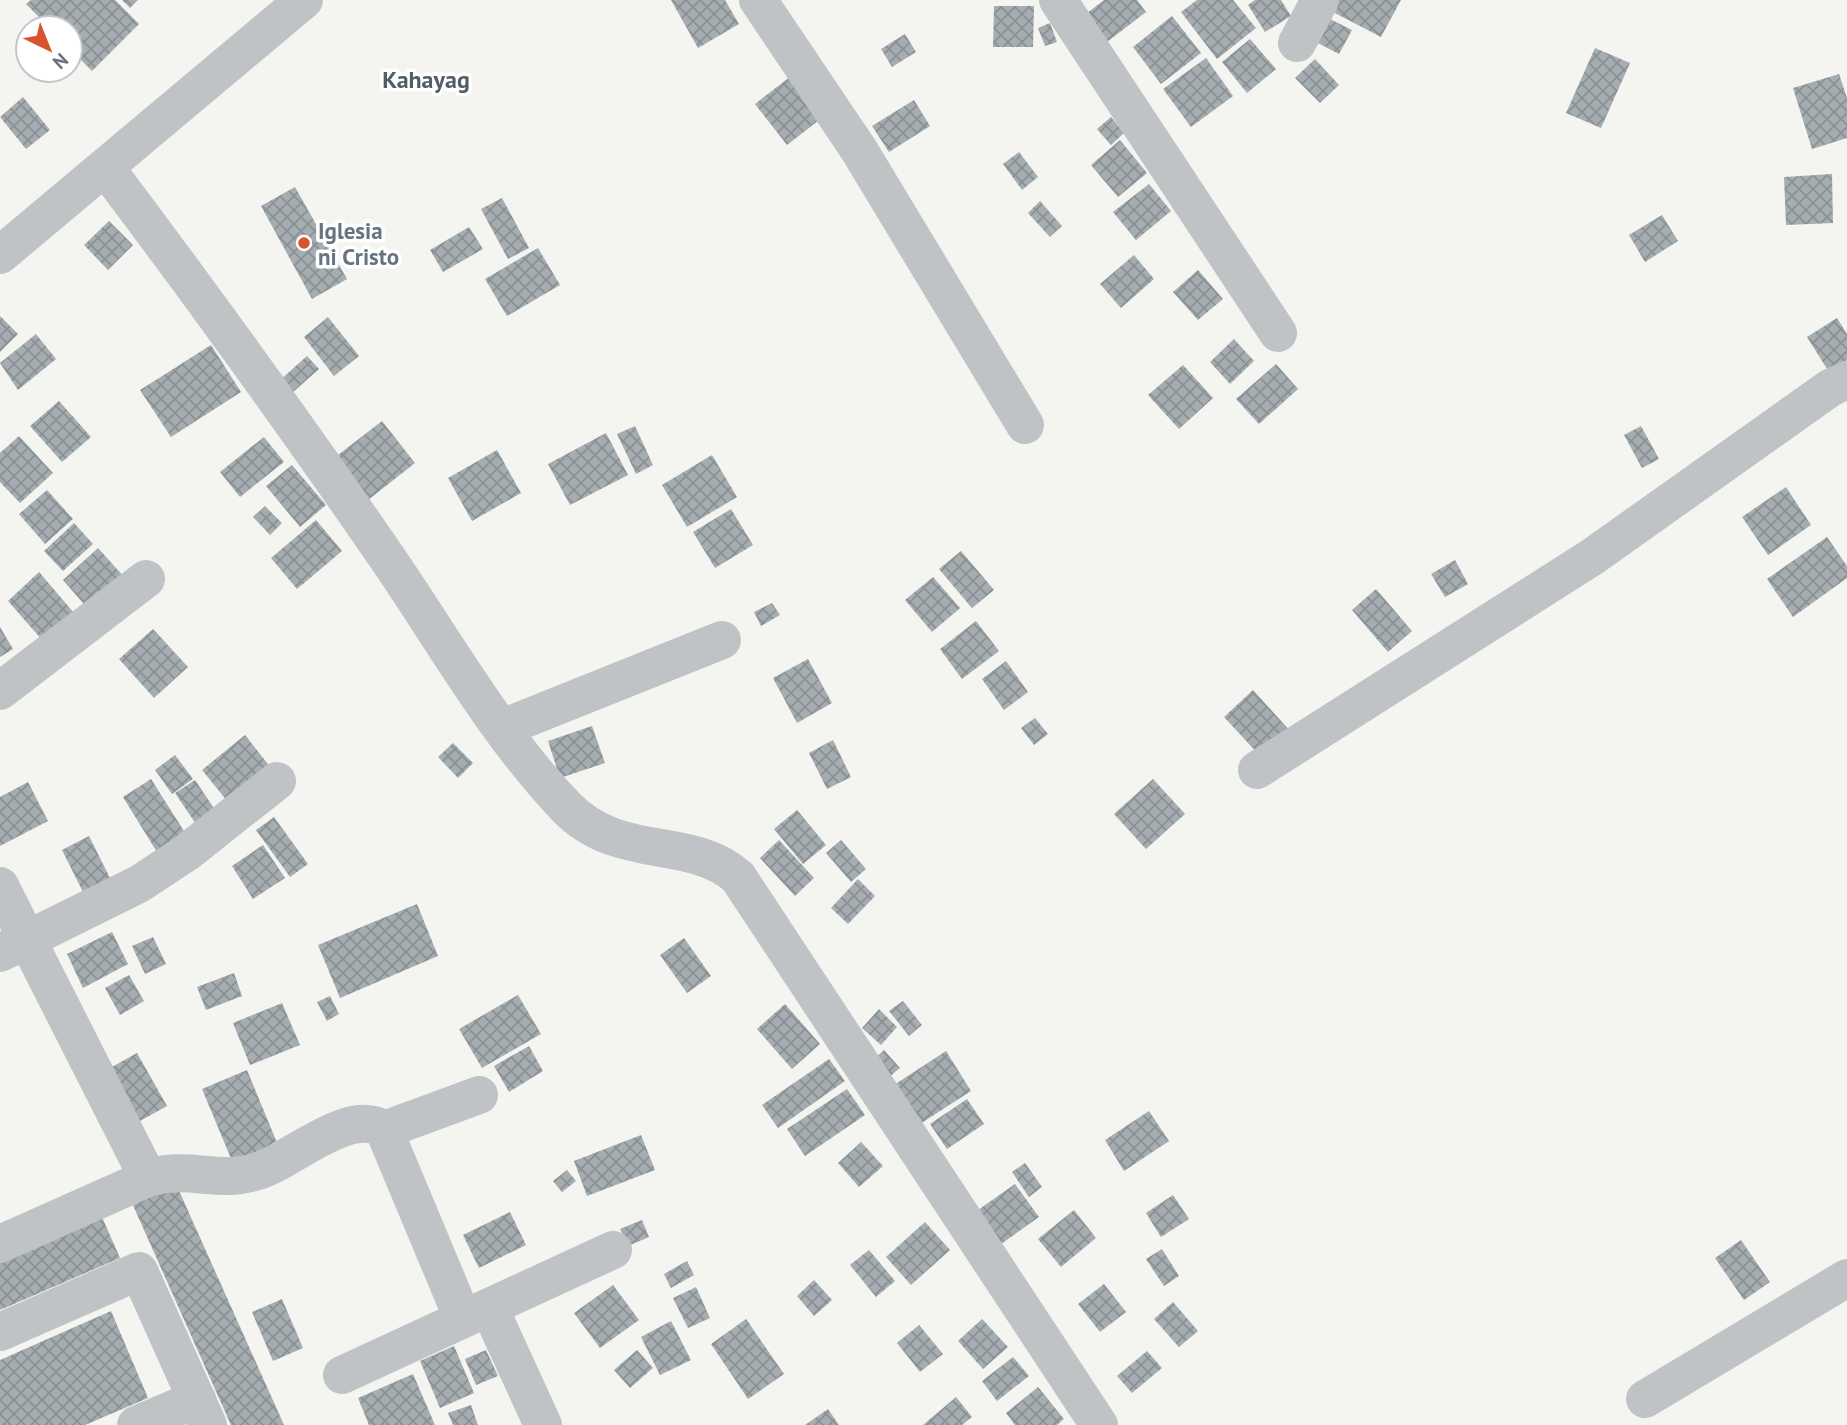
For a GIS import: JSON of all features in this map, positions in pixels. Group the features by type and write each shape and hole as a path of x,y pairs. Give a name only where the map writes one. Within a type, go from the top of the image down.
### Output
{"street":[{"path":"0,256 304,0"},
{"path":"758,0 859,150 1025,425"},
{"path":"1058,0 1278,333"},
{"path":"1297,43 1320,0"},
{"path":"105,167 292,421 502,728 567,808 588,825 612,837 638,846 701,856 723,864 738,877 1099,1425"},
{"path":"1257,770 1592,557 1830,388 1847,380"},
{"path":"0,691 146,579"},
{"path":"502,728 722,639"},
{"path":"14,947 139,884 186,853 277,781"},
{"path":"0,886 14,947 148,1178"},
{"path":"384,1130 479,1095"},
{"path":"0,1244 148,1178 169,1172 211,1177 241,1176 272,1165 352,1125 364,1122 376,1124 384,1130 476,1313 543,1425"},
{"path":"341,1375 613,1250"},
{"path":"0,1332 139,1271 202,1412 136,1425"},
{"path":"1645,1399 1847,1278"}],"building":[{"path":"31,0 115,0 139,24 92,71 84,63 84,14 36,14 26,4"},
{"path":"122,0 138,0 130,8"},
{"path":"671,0 725,0 739,24 698,48"},
{"path":"1104,0 1137,0 1146,12 1107,42 1086,14"},
{"path":"1197,0 1233,0 1256,28 1217,59 1181,12"},
{"path":"1255,0 1281,0 1291,16 1265,32 1248,5"},
{"path":"1336,0 1401,0 1381,37 1331,11"},
{"path":"994,6 1034,6 1033,47 993,47"},
{"path":"1172,16 1201,53 1161,84 1133,47"},
{"path":"1328,18 1352,30 1339,54 1316,42"},
{"path":"1050,23 1057,42 1045,46 1038,28"},
{"path":"905,34 916,52 892,67 881,49"},
{"path":"1250,39 1276,69 1247,93 1222,62"},
{"path":"1595,48 1630,63 1601,128 1566,113"},
{"path":"1206,58 1233,96 1191,127 1163,89"},
{"path":"1315,59 1339,85 1320,103 1295,78"},
{"path":"1839,74 1847,98 1847,138 1812,149 1793,88"},
{"path":"791,76 823,117 787,145 755,104"},
{"path":"23,97 50,130 26,149 0,117"},
{"path":"914,100 930,126 889,152 872,126"},
{"path":"1111,117 1124,133 1111,145 1097,129"},
{"path":"1120,140 1147,173 1118,197 1091,165"},
{"path":"1019,152 1038,177 1022,190 1003,164"},
{"path":"1832,174 1833,223 1786,225 1784,177"},
{"path":"1149,184 1171,211 1136,240 1113,212"},
{"name":"Iglesia ni Cristo","path":"295,187 347,279 312,299 261,206"},
{"path":"502,198 529,248 508,259 481,209"},
{"path":"1040,201 1062,226 1050,237 1028,213"},
{"path":"1662,215 1678,241 1645,262 1629,235"},
{"path":"109,221 133,245 108,270 84,245"},
{"path":"469,227 483,249 443,272 430,250"},
{"path":"538,248 560,285 507,316 485,279"},
{"path":"1134,255 1154,279 1121,308 1100,284"},
{"path":"1198,270 1223,299 1198,320 1173,292"},
{"path":"0,316 18,334 0,352"},
{"path":"328,317 359,356 334,376 304,337"},
{"path":"1837,318 1847,334 1847,360 1829,372 1807,337"},
{"path":"36,334 56,359 18,390 0,363"},
{"path":"1234,339 1254,361 1230,384 1210,362"},
{"path":"211,345 241,392 171,437 140,390"},
{"path":"307,356 319,369 291,394 279,381"},
{"path":"1276,364 1298,389 1259,424 1236,399"},
{"path":"1183,365 1213,398 1179,429 1148,395"},
{"path":"59,401 91,437 62,462 30,426"},
{"path":"382,421 415,463 363,504 329,462"},
{"path":"635,426 653,465 636,474 617,434"},
{"path":"1641,426 1659,459 1642,468 1624,435"},
{"path":"606,433 628,475 570,505 548,464"},
{"path":"19,436 53,473 20,503 0,482 0,453"},
{"path":"264,437 284,462 240,497 220,472"},
{"path":"497,450 521,493 472,521 448,478"},
{"path":"712,455 737,497 687,527 662,485"},
{"path":"292,465 326,505 300,527 266,486"},
{"path":"1786,487 1811,525 1768,555 1742,517"},
{"path":"47,490 73,519 45,544 19,514"},
{"path":"265,506 282,523 270,535 253,517"},
{"path":"731,509 753,545 715,568 693,532"},
{"path":"316,520 342,551 297,589 271,558"},
{"path":"74,523 93,544 63,571 44,551"},
{"path":"1827,537 1847,566 1847,578 1793,617 1767,579"},
{"path":"98,548 125,578 89,610 63,580"},
{"path":"961,551 994,590 972,608 939,569"},
{"path":"1455,560 1468,584 1445,597 1431,574"},
{"path":"39,572 74,613 43,641 8,601"},
{"path":"933,577 960,608 932,632 905,600"},
{"path":"1376,589 1412,631 1388,652 1352,610"},
{"path":"772,603 780,615 761,626 754,612"},
{"path":"976,621 999,651 962,679 940,649"},
{"path":"0,627 13,649 0,657"},
{"path":"153,629 188,667 154,698 119,659"},
{"path":"808,659 832,703 797,723 773,678"},
{"path":"1006,661 1028,692 1004,710 982,679"},
{"path":"1253,690 1291,732 1262,758 1224,717"},
{"path":"1035,718 1048,734 1034,745 1021,728"},
{"path":"592,726 605,763 560,778 548,741"},
{"path":"245,735 271,768 228,802 202,770"},
{"path":"833,740 851,777 827,789 809,753"},
{"path":"453,743 473,763 458,778 438,757"},
{"path":"175,755 193,779 172,794 155,770"},
{"path":"151,779 189,839 160,857 123,797"},
{"path":"1153,779 1185,814 1146,849 1114,814"},
{"path":"195,780 220,817 200,830 175,793"},
{"path":"28,782 48,821 0,846 0,797"},
{"path":"797,810 826,845 803,864 774,829"},
{"path":"274,817 308,864 290,877 256,830"},
{"path":"89,836 114,886 87,900 62,850"},
{"path":"779,840 814,878 795,896 760,858"},
{"path":"841,840 866,869 851,882 826,853"},
{"path":"263,845 285,878 253,899 232,866"},
{"path":"858,879 875,896 848,924 831,908"},
{"path":"417,904 438,956 340,998 318,945"},
{"path":"112,932 128,964 83,988 67,954"},
{"path":"153,937 166,964 145,974 132,946"},
{"path":"684,938 711,976 687,993 660,955"},
{"path":"234,973 242,996 206,1010 197,987"},
{"path":"129,975 144,1001 120,1015 105,988"},
{"path":"518,995 541,1034 482,1068 459,1029"},
{"path":"330,996 339,1014 327,1021 317,1002"},
{"path":"903,1001 922,1025 909,1036 889,1011"},
{"path":"282,1003 300,1045 250,1065 233,1023"},
{"path":"785,1004 820,1044 792,1069 757,1029"},
{"path":"879,1009 897,1027 881,1045 862,1028"},
{"path":"529,1046 543,1071 509,1092 494,1066"},
{"path":"884,1050 900,1068 888,1078 872,1061"},
{"path":"946,1051 971,1091 920,1124 894,1085"},
{"path":"137,1053 167,1106 140,1121 110,1068"},
{"path":"829,1059 845,1081 778,1128 762,1105"},
{"path":"247,1070 280,1150 235,1168 202,1089"},
{"path":"847,1089 865,1115 805,1156 787,1129"},
{"path":"967,1099 984,1124 947,1149 930,1124"},
{"path":"1149,1111 1169,1141 1124,1171 1105,1140"},
{"path":"641,1135 655,1170 587,1196 574,1161"},
{"path":"861,1142 883,1166 859,1187 838,1163"},
{"path":"1025,1163 1042,1187 1029,1197 1012,1172"},
{"path":"567,1170 576,1181 562,1192 553,1181"},
{"path":"176,1184 284,1425 231,1425 132,1203"},
{"path":"1015,1184 1039,1217 994,1249 971,1215"},
{"path":"1173,1195 1189,1219 1161,1237 1146,1213"},
{"path":"1074,1210 1096,1238 1061,1267 1038,1239"},
{"path":"510,1212 526,1245 479,1268 463,1235"},
{"path":"102,1217 120,1258 0,1310 0,1262"},
{"path":"642,1220 649,1237 628,1246 620,1229"},
{"path":"925,1222 950,1250 911,1285 886,1257"},
{"path":"1741,1240 1770,1282 1744,1300 1715,1258"},
{"path":"1162,1249 1179,1276 1164,1286 1146,1259"},
{"path":"869,1250 895,1281 876,1297 850,1265"},
{"path":"687,1261 694,1275 671,1288 664,1274"},
{"path":"814,1280 832,1300 814,1316 797,1296"},
{"path":"1104,1284 1126,1312 1100,1332 1078,1304"},
{"path":"613,1285 639,1320 600,1348 574,1313"},
{"path":"696,1287 710,1318 688,1328 673,1298"},
{"path":"282,1299 303,1348 273,1361 252,1312"},
{"path":"1173,1302 1198,1331 1179,1347 1154,1319"},
{"path":"111,1311 148,1398 85,1425 0,1425 0,1360"},
{"path":"746,1319 784,1374 748,1399 711,1344"},
{"path":"982,1319 1008,1347 983,1369 958,1341"},
{"path":"671,1321 691,1360 660,1375 641,1337"},
{"path":"919,1325 943,1354 920,1372 897,1343"},
{"path":"454,1346 474,1393 440,1408 420,1361"},
{"path":"486,1350 498,1376 476,1385 465,1359"},
{"path":"637,1350 653,1368 630,1388 614,1370"},
{"path":"1147,1351 1162,1368 1132,1393 1117,1376"},
{"path":"1013,1357 1029,1376 997,1401 982,1381"},
{"path":"413,1374 435,1425 369,1425 358,1398"},
{"path":"1038,1387 1064,1419 1057,1425 1015,1425 1006,1413"},
{"path":"956,1397 972,1417 962,1425 923,1425"},
{"path":"471,1405 478,1425 453,1425 448,1413"},
{"path":"828,1409 839,1425 805,1425"}],"place":[{"name":"Iglesia ni Cristo","path":"304,243"}],"district":[{"name":"Kahayag","path":"426,79"}]}
